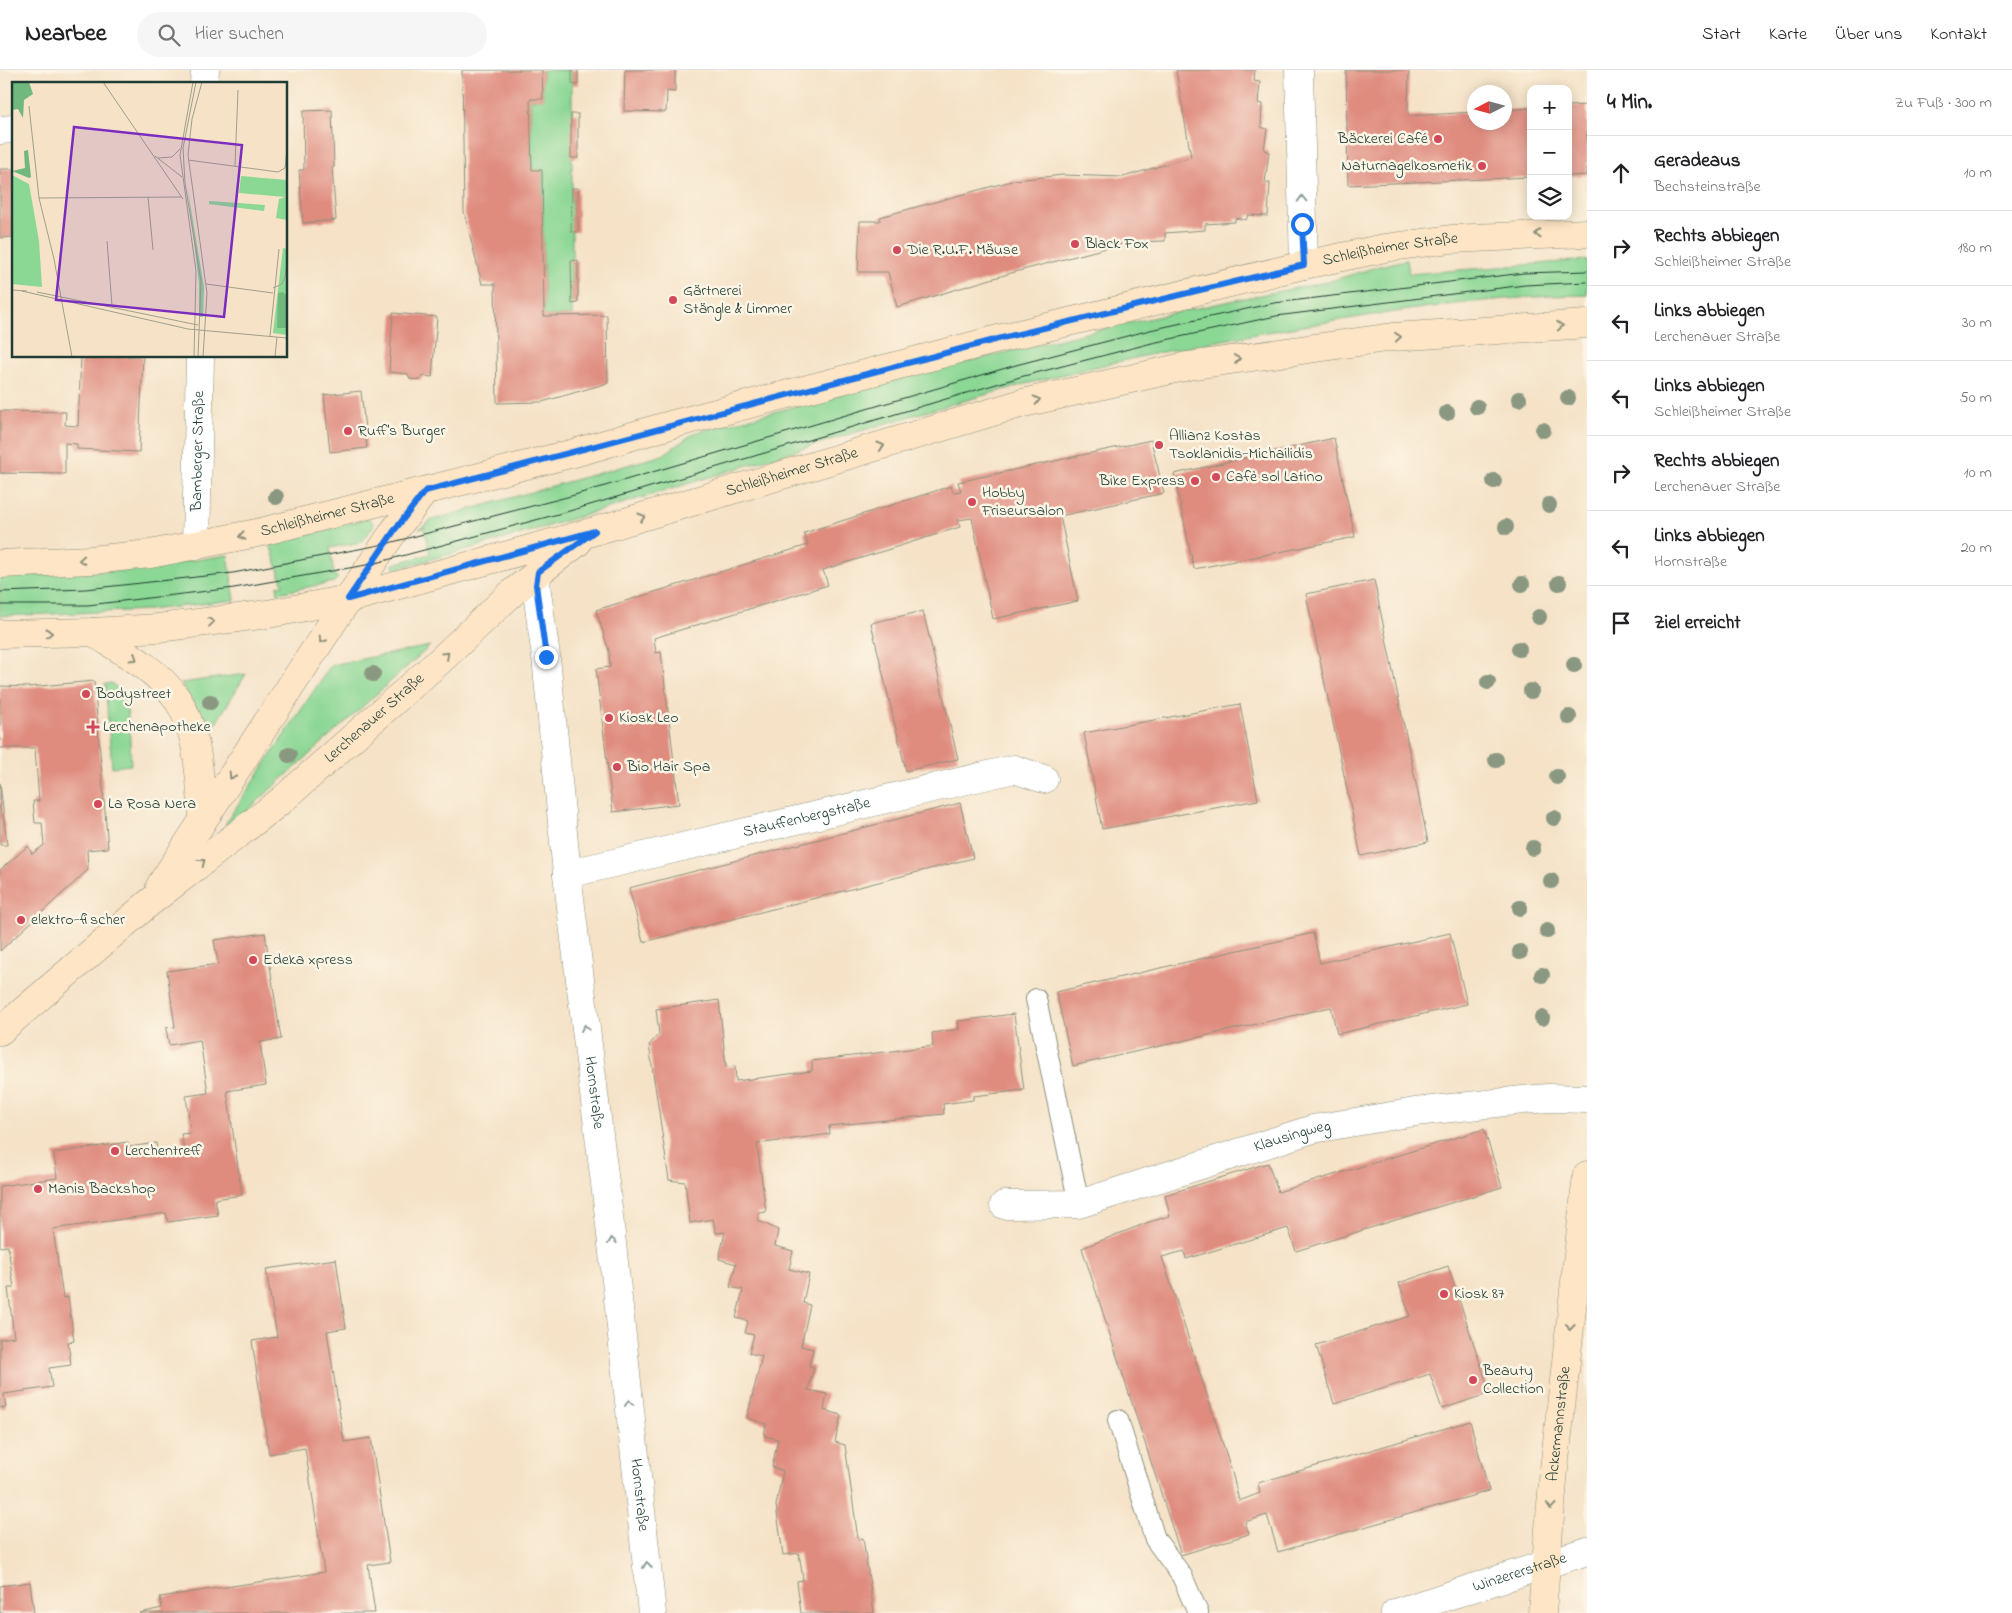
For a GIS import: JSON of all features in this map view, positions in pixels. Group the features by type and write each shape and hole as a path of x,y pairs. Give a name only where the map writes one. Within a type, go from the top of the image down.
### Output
{"main road":[{"name":"Schleißheimer Straße","path":"0,564 91,560 196,546 425,491 993,340 1304,265 1385,248 1451,239 1587,233"},
{"name":"Schleißheimer Straße","path":"0,634 93,632 158,628 228,620 348,599 595,531 1023,403 1188,366 1393,337 1587,324"},
{"name":"Lerchenauer Straße","path":"149,903 348,599 394,531 425,491"},
{"name":"Lerchenauer Straße","path":"0,1031 149,903 282,800 443,658 513,592 595,531"},
{"path":"93,632 142,664 175,696 194,736 199,766 203,819"},
{"name":"Ackermannstraße","path":"1542,1613 1587,1175"}],"street":[{"path":"1298,70 1304,265"},
{"name":"Bamberger Straße","path":"196,546 200,358"},
{"name":"Hornstraße","path":"538,572 536,585 546,657 567,874 609,1216 652,1613"},
{"name":"Stauffenbergstraße","path":"567,874 1014,769 1044,779"},
{"name":"Klausingweg","path":"1004,1205 1079,1204 1313,1129 1415,1112 1522,1100 1549,1098 1587,1099"},
{"name":"Winzererstraße","path":"1395,1613 1587,1552"}],"lane":[{"path":"1036,999 1079,1204"},
{"path":"1118,1420 1155,1539 1182,1576 1198,1613"}],"green space":[{"path":"542,70 572,70 572,316 544,316 542,170 532,170 530,99 543,99"},
{"path":"1407,260 1409,274 1587,260 1587,295 1499,300 1383,314 1306,325 1115,362 974,398 829,440 613,507 395,569 393,567 393,564 430,554 424,528 419,529 432,520 663,455 694,433 1002,353 1156,317 1324,282"},
{"path":"369,518 374,525 362,542 330,548 334,575 338,578 334,582 278,593 277,586 283,585 270,544"},
{"path":"228,555 235,600 150,610 0,616 0,577 127,570"},
{"path":"430,646 230,826 225,824 331,665"},
{"path":"246,674 208,736 196,707 181,683"},
{"path":"111,683 118,689 126,708 130,733 131,765 112,767 105,684"}],"building":[{"path":"462,70 542,70 543,99 530,99 532,170 542,170 544,316 607,315 608,383 542,402 497,403 495,284 482,284 464,212"},
{"path":"572,70 578,70 578,85 572,84"},
{"path":"625,70 675,70 675,92 667,91 666,112 624,111"},
{"path":"1176,70 1255,70 1254,81 1260,82 1258,103 1262,104 1261,127 1267,129 1264,150 1269,152 1265,183 1270,183 1268,216 1248,215 1246,220 1235,218 1235,222 1205,224 1205,230 1165,233 1165,241 1129,242 1011,273 897,307 888,272 858,272 860,221 880,221 880,217 1015,180 1063,175 1123,177 1191,157"},
{"path":"1346,70 1409,70 1408,116 1467,112 1467,130 1512,130 1512,109 1527,108 1527,177 1348,185"},
{"path":"1587,105 1587,175 1572,176 1572,106"},
{"path":"332,110 334,167 332,168 336,220 303,223 299,170 304,170 303,111"},
{"path":"571,114 578,114 578,158 571,158"},
{"path":"0,169 12,169 12,237 0,238"},
{"path":"572,188 578,188 578,232 571,232"},
{"path":"578,260 578,303 572,304 571,261"},
{"path":"393,313 437,317 432,377 424,376 420,380 410,379 408,374 389,372"},
{"path":"81,358 143,358 139,452 77,449 77,444 65,443 65,474 0,473 0,411 66,412 65,425 78,426"},
{"path":"361,391 367,448 330,452 324,395"},
{"path":"1334,438 1355,537 1194,569 1174,474"},
{"path":"1151,440 1164,493 1060,516 1078,601 993,619 972,518 958,520 960,527 823,570 828,585 654,638 656,653 661,652 679,804 613,812 596,669 610,667 609,651 596,610 808,545 804,533 951,486 953,492 961,491 958,482"},
{"path":"1374,580 1428,842 1361,856 1306,594"},
{"path":"923,611 958,759 906,771 871,623"},
{"path":"94,681 108,848 87,850 88,870 0,951 0,870 28,846 32,854 44,845 42,823 35,823 33,801 39,801 35,748 0,748 0,686 29,687"},
{"path":"1240,704 1258,800 1102,829 1084,733"},
{"path":"0,783 7,845 0,845"},
{"path":"960,803 973,858 643,942 629,888"},
{"path":"265,933 281,1039 260,1042 266,1085 227,1091 242,1195 215,1199 218,1215 168,1222 166,1213 53,1229 63,1298 68,1297 74,1341 68,1342 71,1365 49,1368 52,1387 4,1394 6,1407 0,1408 0,1339 14,1337 8,1288 14,1288 8,1246 0,1247 0,1186 57,1178 54,1153 128,1142 129,1147 156,1143 158,1153 184,1149 181,1134 191,1133 186,1096 208,1093 200,1040 169,1045 166,1028 175,1027 167,971 218,964 214,940"},
{"path":"1313,933 1320,963 1450,933 1467,1004 1337,1034 1331,1007 1073,1066 1056,992"},
{"path":"719,1000 726,1067 735,1066 736,1081 812,1071 812,1061 933,1046 932,1033 959,1029 958,1021 1014,1014 1024,1090 973,1096 973,1100 943,1104 944,1114 829,1126 830,1134 757,1144 766,1212 758,1213 759,1221 778,1230 775,1246 793,1251 789,1269 809,1274 803,1303 810,1305 801,1346 813,1349 809,1366 814,1367 808,1390 827,1394 824,1410 841,1415 835,1442 845,1445 858,1539 863,1538 874,1613 801,1613 797,1581 803,1580 799,1553 783,1555 776,1505 783,1471 772,1467 778,1439 764,1436 766,1424 747,1418 762,1356 749,1353 754,1335 745,1333 748,1321 736,1318 743,1290 730,1287 736,1264 719,1259 725,1232 716,1233 713,1219 690,1223 685,1182 669,1180 649,1045 659,1034 656,1009"},
{"path":"1484,1129 1502,1187 1296,1251 1288,1228 1186,1259 1184,1251 1162,1257 1232,1472 1239,1501 1260,1493 1258,1483 1470,1421 1489,1491 1278,1552 1267,1515 1245,1522 1249,1534 1181,1555 1082,1248 1149,1222 1170,1216 1165,1195 1268,1163 1278,1192"},
{"path":"336,1259 346,1328 327,1331 344,1442 371,1438 390,1562 368,1565 375,1613 140,1613 162,1608 160,1597 324,1572 305,1448 269,1454 252,1341 277,1337 266,1269"},
{"path":"1448,1266 1490,1393 1442,1409 1430,1374 1334,1404 1316,1345 1410,1316 1399,1283"},
{"path":"30,1582 34,1613 0,1613 0,1586"}],"tram line":[{"path":"0,592 86,589 233,573 385,544 571,496 1016,365 1150,330 1274,303 1524,273 1587,271"},
{"path":"0,605 88,605 234,588 372,564 573,510 1020,377 1152,343 1276,316 1525,285 1587,282"}],"place":[{"name":"Bäckerei Café","path":"1438,139"},
{"name":"Naturnagelkosmetik","path":"1482,166"},
{"name":"Black Fox","path":"1075,244"},
{"name":"Die R.U.F. Mäuse","path":"897,250"},
{"name":"Gärtnerei Stängle & Limmer","path":"673,300"},
{"name":"Ruff’s Burger","path":"348,431"},
{"name":"Allianz Kostas Tsoklanidis-Michailidis","path":"1159,445"},
{"name":"Cafè sol Latino","path":"1216,477"},
{"name":"Bike Express","path":"1195,481"},
{"name":"Hobby Friseursalon","path":"972,502"},
{"name":"Bodystreet","path":"86,694"},
{"name":"Kiosk Leo","path":"609,718"},
{"name":"Lerchenapotheke","path":"93,727"},
{"name":"Bio Hair Spa","path":"617,767"},
{"name":"La Rosa Nera","path":"98,804"},
{"name":"elektro-fischer","path":"21,920"},
{"name":"Edeka xpress","path":"253,960"},
{"name":"Lerchentreff","path":"115,1151"},
{"name":"Manis Backshop","path":"38,1189"},
{"name":"Kiosk 87","path":"1444,1294"},
{"name":"Beauty Collection","path":"1473,1380"}],"route":[{"path":"546,657 536,585 538,572 595,531 438,576 348,599 394,531 425,491 1002,338 1304,265 1302,224"}]}
